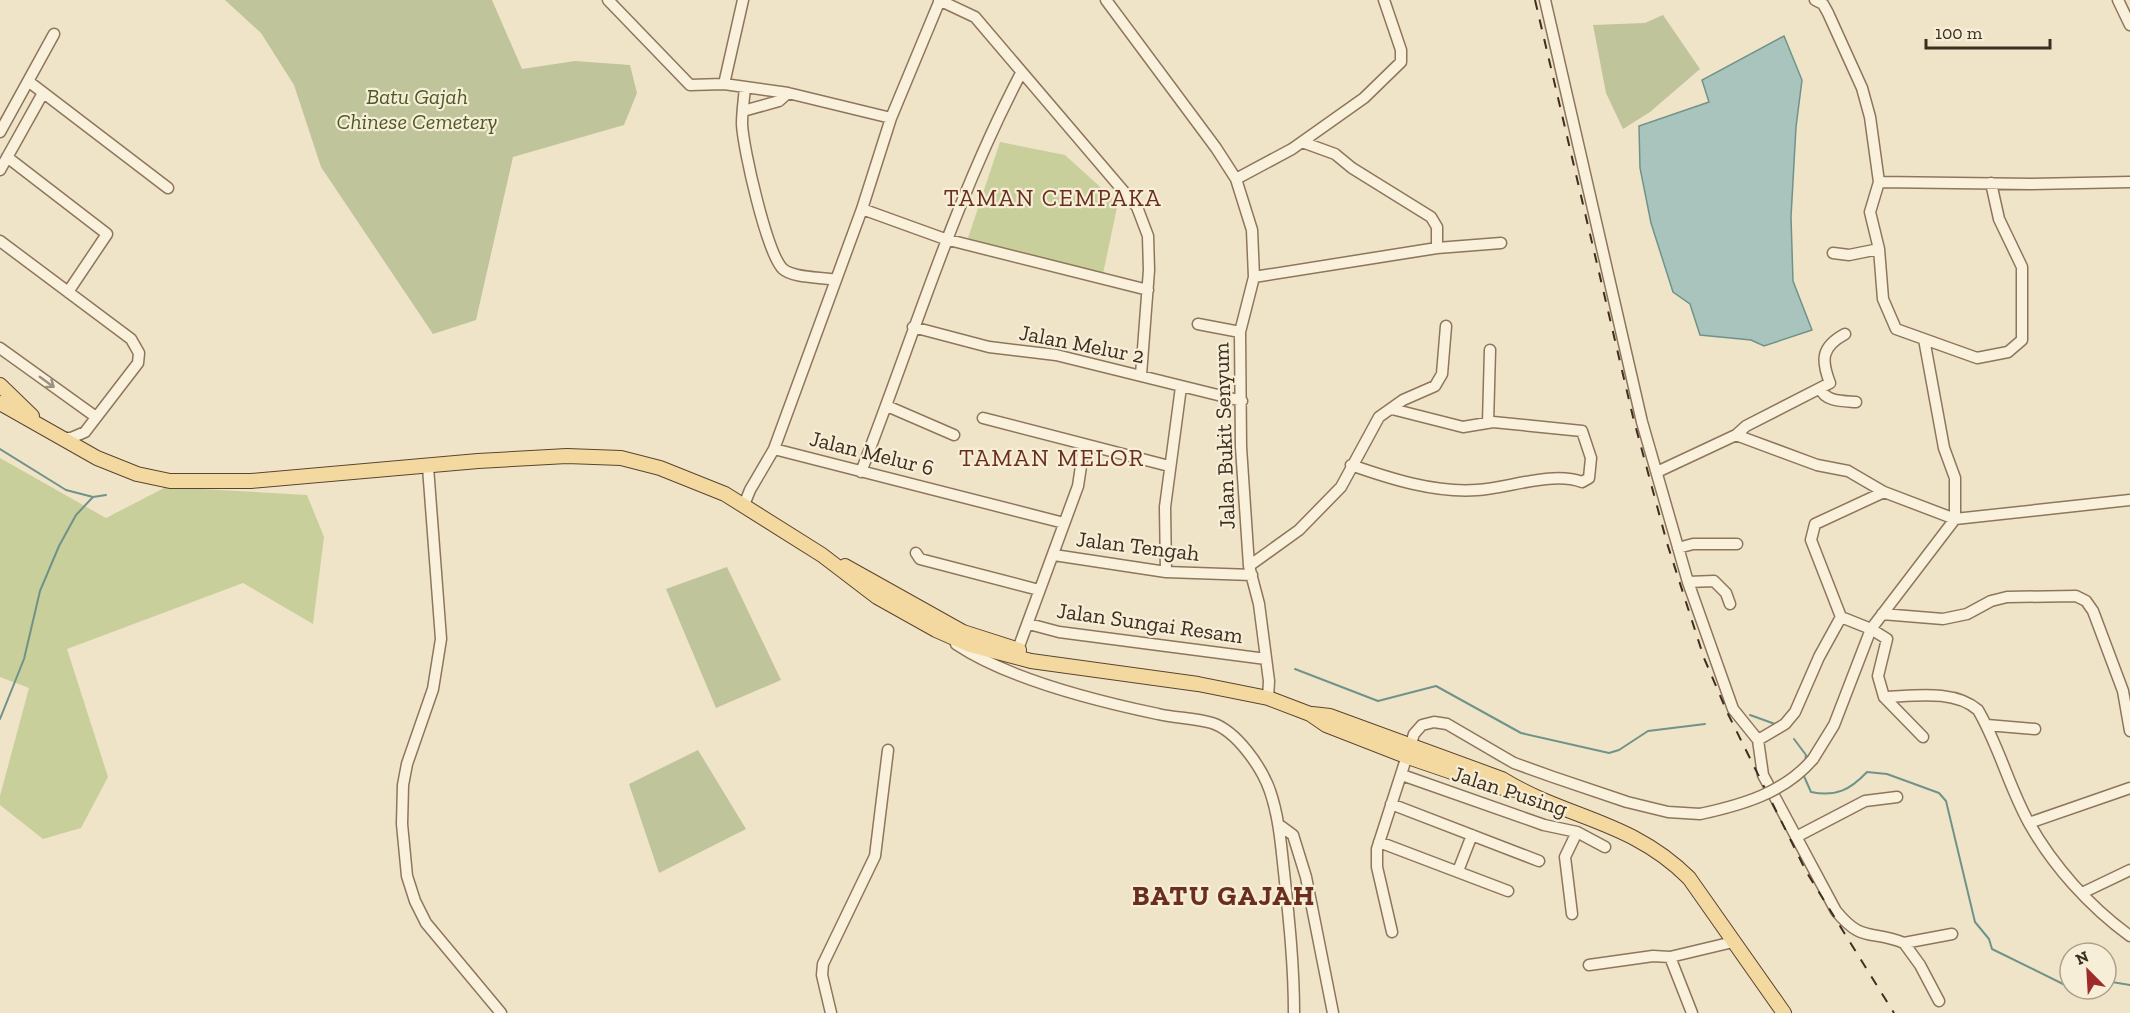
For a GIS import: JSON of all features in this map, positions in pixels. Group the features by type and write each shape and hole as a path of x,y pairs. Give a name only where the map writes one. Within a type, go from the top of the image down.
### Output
{"main road":[{"path":"0,386 37,422"},
{"path":"0,403 91,454 137,474 170,481 251,481 567,456 621,458 660,468 725,494 822,555 966,638 1031,661 1055,662 1228,689 1268,698 1310,714 1326,725 1410,751 1493,786 1522,791 1609,824 1654,849 1689,879 1784,1013"},
{"path":"822,555 858,585 936,630 1018,649 1055,662"}],"street":[{"path":"608,0 690,85 724,84 788,93 891,118"},
{"path":"724,84 743,0"},
{"path":"744,505 771,453 862,209 891,118 940,0 975,17 1137,207 1148,236 1148,290 1141,375"},
{"name":"Jalan Bukit Senyum","path":"1106,0 1216,148 1236,179 1252,230 1254,277 1240,332 1241,447 1251,570 1259,604 1268,698"},
{"path":"1236,179 1302,142 1364,98 1401,62 1401,50 1384,0"},
{"path":"1545,0 1641,422 1658,472 1688,582 1733,709 1758,740 1763,775 1836,911 1848,926 1860,934 1904,943 1952,934"},
{"path":"1815,0 1823,4 1828,13 1862,88 1870,117 1879,182 1870,212 1879,249 1883,299 1894,326 1899,330 1977,358 2008,352 2022,340 2022,267 2000,219 1991,183"},
{"path":"2118,0 2130,25"},
{"path":"0,132 54,34"},
{"path":"861,472 887,406 945,239 995,122 1021,73"},
{"path":"28,81 168,188"},
{"path":"745,87 742,125 753,188 781,267 793,276 813,275 836,280"},
{"path":"0,170 43,93"},
{"path":"743,111 779,101 788,93"},
{"path":"1302,142 1335,154 1352,168 1431,217 1437,227 1437,248"},
{"path":"7,158 107,234 68,292"},
{"path":"1879,182 2130,182"},
{"path":"862,209 945,239 1148,290"},
{"path":"0,241 131,339 139,353 138,363 86,432 85,441 91,454"},
{"path":"1254,277 1437,248 1501,243"},
{"path":"1833,253 1849,255 1879,249"},
{"path":"1198,324 1240,332"},
{"path":"1251,570 1299,530 1341,487 1379,417 1403,400 1435,386 1442,374 1446,326"},
{"name":"Jalan Melur 2","path":"913,327 988,347 1056,355 1242,401"},
{"path":"1658,472 1736,435 1746,426 1830,383 1823,366 1823,358 1834,340 1845,334"},
{"path":"1392,932 1377,867 1379,842 1414,734 1422,725 1434,722 1446,724 1514,763 1627,802 1668,812 1700,814 1736,807 1788,781 1813,759 1834,725 1871,629 1954,519 1955,478 1944,448 1924,339"},
{"path":"0,348 96,417"},
{"path":"1488,423 1490,350"},
{"path":"1166,572 1165,507 1181,387"},
{"path":"1820,388 1822,394 1829,398 1856,402"},
{"path":"887,406 954,435"},
{"path":"1351,465 1385,477 1454,489 1498,488 1569,477 1582,482 1588,478 1591,458 1582,431 1488,423 1463,427 1392,409"},
{"path":"983,418 1084,446 1169,466"},
{"path":"62,438 72,438 86,432"},
{"path":"1736,435 1817,465 1848,471 1884,492 1954,519 2130,500"},
{"path":"1018,649 1078,486 1084,446"},
{"name":"Jalan Melur 6","path":"771,453 861,472 1064,523"},
{"path":"428,467 441,639 433,689 407,764 403,786 402,824 407,876 415,901 426,923 501,1013"},
{"path":"1884,492 1815,524 1811,540 1841,617 1871,629 1887,639 1878,676 1884,697 1923,738"},
{"path":"1678,548 1693,544 1737,544"},
{"path":"916,553 920,559 1039,590"},
{"name":"Jalan Tengah","path":"1054,555 1166,572 1251,570"},
{"path":"1688,582 1714,581 1726,593 1730,604"},
{"path":"1882,614 1943,619 1967,614 1991,601 2007,597 2076,596 2086,601 2093,611 2123,691 2130,731"},
{"path":"1758,740 1785,724 1795,712 1819,657 1841,617"},
{"name":"Jalan Sungai Resam","path":"1029,624 1059,632 1266,659"},
{"path":"936,630 983,660 1027,678 1126,707 1221,727 1235,740 1261,773 1270,791 1278,824 1292,944 1294,1013"},
{"path":"966,638 983,660"},
{"path":"1884,697 1928,695 1961,699 1978,710 1987,725 2029,823 2063,873 2130,936"},
{"path":"1987,725 2035,729"},
{"path":"831,1013 822,975 823,964 875,856 888,750"},
{"name":"Jalan Pusing","path":"1402,775 1544,825 1577,832 1605,847"},
{"path":"2029,823 2130,788"},
{"path":"1796,837 1865,801 1897,797"},
{"path":"1392,804 1539,861"},
{"path":"1278,824 1293,835 1306,877 1334,1013"},
{"path":"1572,914 1565,857 1577,832"},
{"path":"1458,871 1472,835"},
{"path":"1379,842 1508,891"},
{"path":"2082,893 2130,870"},
{"path":"1589,965 1653,956 1670,957 1733,942"},
{"path":"1904,943 1916,958 1940,1001"},
{"path":"1670,957 1692,1013"}],"green space":[{"name":"Batu Gajah Chinese Cemetery","path":"225,0 492,0 522,69 575,61 630,65 637,93 624,125 513,157 476,320 433,334 321,167 294,85 261,33"},
{"path":"1663,15 1700,69 1650,112 1623,129 1606,93 1593,25 1645,23"},
{"path":"1000,142 1065,155 1118,203 1101,283 968,238"},
{"path":"0,458 106,518 166,487 307,495 324,537 313,624 243,583 67,649 108,777 81,828 43,839 0,805 0,796 29,688 0,677"},
{"path":"727,567 781,680 716,708 666,589"},
{"path":"698,750 746,829 659,873 629,784"}],"water":[{"path":"1784,36 1802,80 1796,127 1791,217 1793,281 1812,330 1764,346 1751,340 1700,335 1690,304 1673,292 1651,223 1640,168 1639,126 1709,102 1702,80"}],"waterway":[{"path":"0,449 66,490 93,497"},
{"path":"0,719 24,659 40,591 59,546 76,515 93,497 106,495"},
{"path":"1295,669 1378,701 1436,686 1521,733 1609,753 1619,750 1648,731 1705,724"},
{"path":"1750,715 1775,724"},
{"path":"1794,739 1806,755 1805,762"},
{"path":"1803,774 1811,792 1828,794 1842,791 1867,772 1887,774 1939,793 1946,801 1975,922 1989,939 1992,949 2058,982"},
{"path":"2118,983 2130,985"}],"railway":[{"path":"1535,0 1633,417 1667,543 1704,658 1728,714 1807,873 1894,1013"}],"district":[{"name":"TAMAN CEMPAKA","path":"1053,197"},
{"name":"TAMAN MELOR","path":"1052,457"},
{"name":"BATU GAJAH","path":"1224,895"}]}
